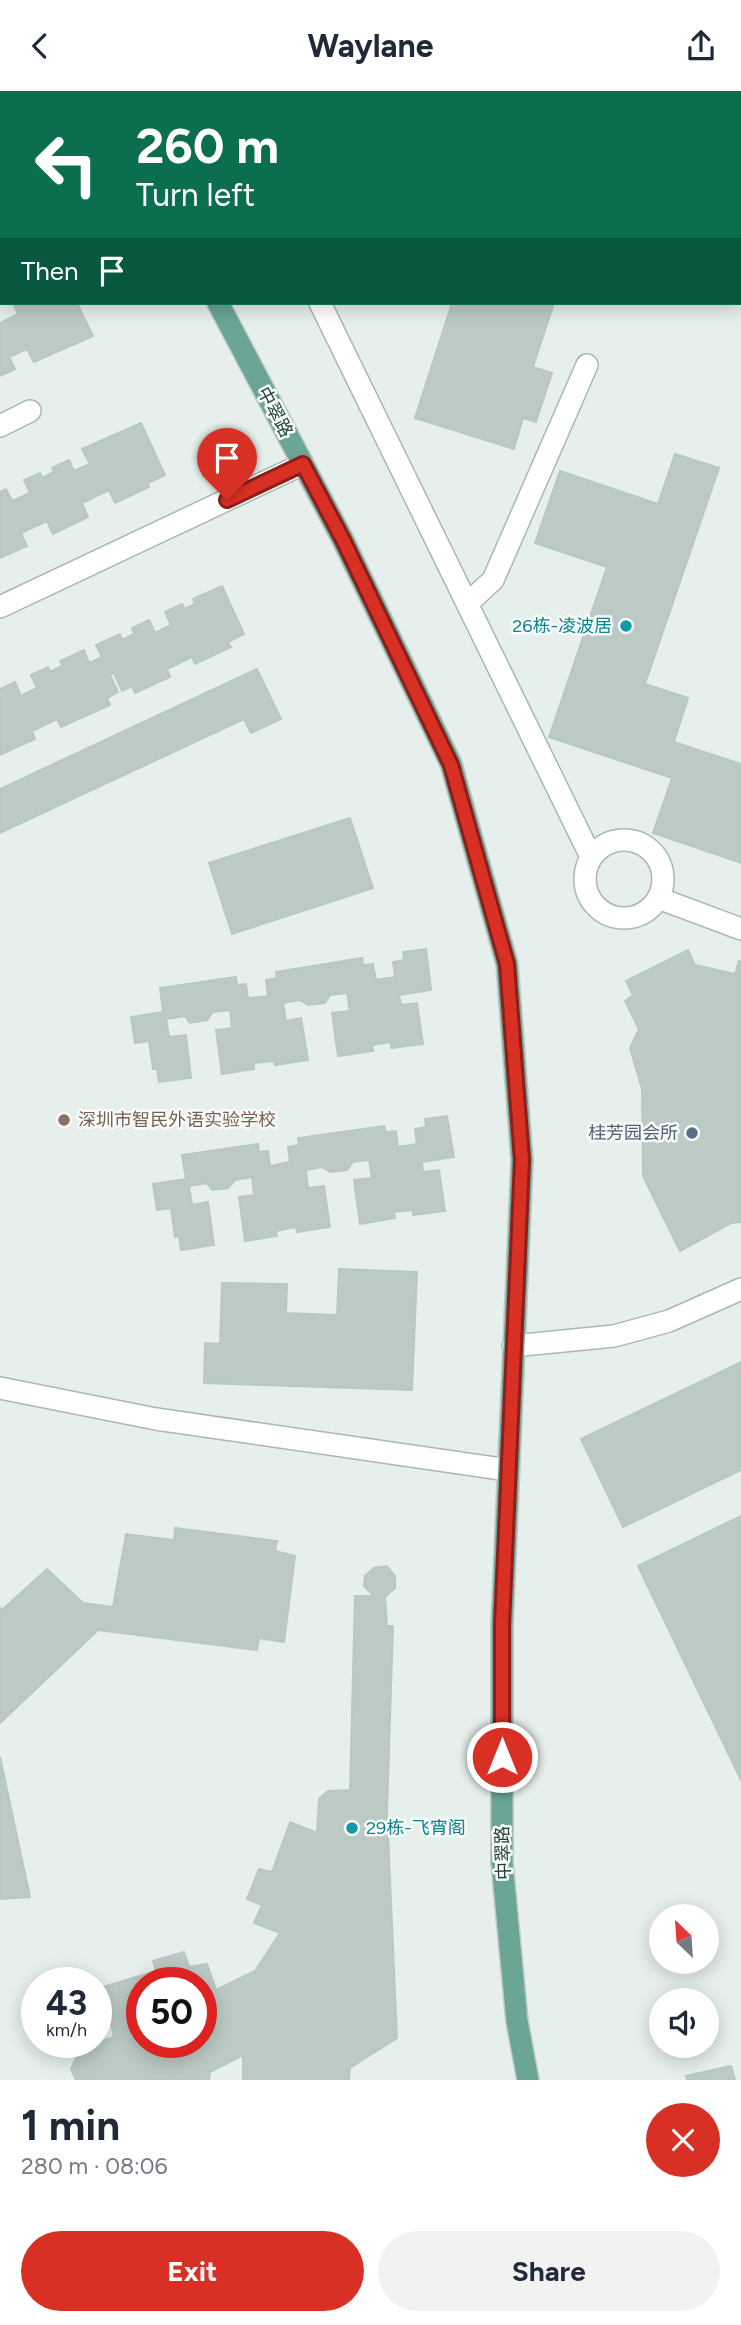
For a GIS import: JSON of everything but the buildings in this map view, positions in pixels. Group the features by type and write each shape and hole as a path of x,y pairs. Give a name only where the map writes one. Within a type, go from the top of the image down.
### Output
{"main road":[{"name":"中翠路","path":"219,305 343,540 451,765 507,964 522,1160 502,1625 502,1863 517,2021 528,2080"}],"street":[{"path":"321,305 591,857"},
{"path":"468,603 494,580 587,365"},
{"path":"0,426 30,411"},
{"path":"0,607 303,464"},
{"path":"624,840 637,842 649,849 658,859 663,871 663,885 658,898 650,908 626,918 613,917 602,912 586,893 585,869 591,857 599,848 610,842 624,840"},
{"path":"658,898 741,929"},
{"path":"513,1346 614,1336 669,1321 741,1289"},
{"path":"0,1388 156,1419 508,1470"}],"place":[{"name":"26栋-凌波居","path":"626,626"},
{"name":"深圳市智民外语实验学校","path":"64,1120"},
{"name":"桂芳园会所","path":"692,1133"},
{"name":"29栋-飞宵阁","path":"352,1828"}],"route":[{"path":"227,500 303,464 343,540 451,765 507,964 522,1160 502,1625 502,1757"}]}
